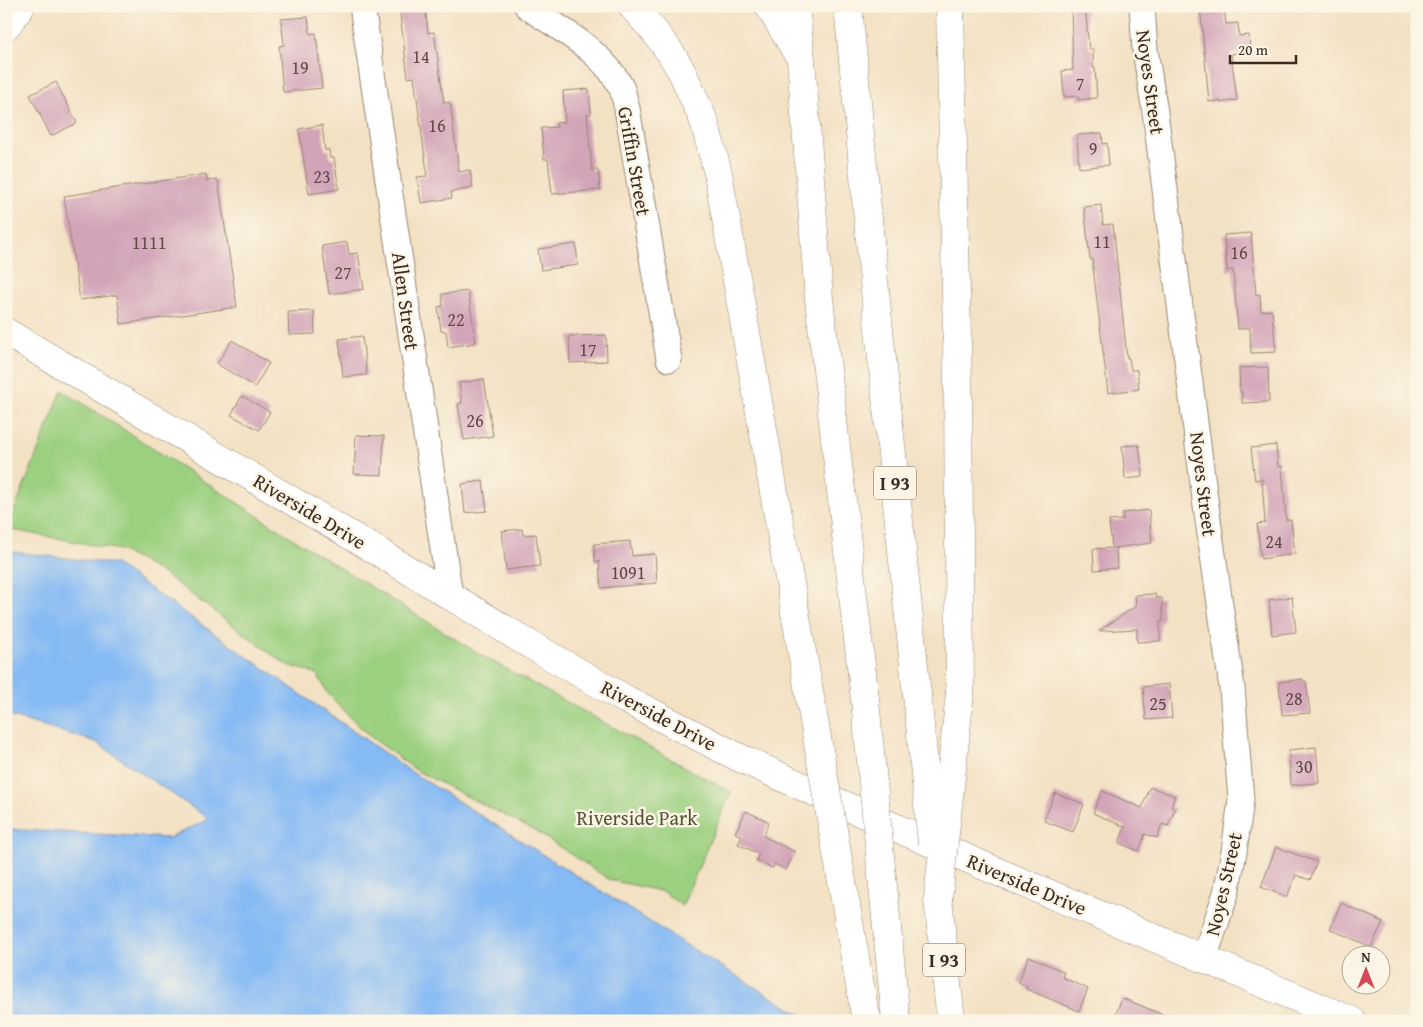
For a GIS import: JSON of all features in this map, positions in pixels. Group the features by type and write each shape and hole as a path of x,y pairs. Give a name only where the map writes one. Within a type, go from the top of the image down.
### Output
{"main road":[{"path":"6,26 20,6"},
{"path":"632,6 670,52 682,72 704,121 718,172 864,1009 868,1021"},
{"path":"769,6 801,59"},
{"path":"795,6 801,59 818,300 865,700 896,1021"},
{"name":"I 93","path":"848,6 873,272 950,1021"},
{"path":"938,899 960,693 958,387 950,6"},
{"name":"Riverside Drive","path":"6,332 627,700 736,756 1005,875 1352,1021"}],"street":[{"name":"Allen Street","path":"362,6 450,596"},
{"name":"Griffin Street","path":"527,6 601,60 622,89 627,108 669,359"},
{"name":"Noyes Street","path":"1142,6 1145,50 1159,140 1205,499 1232,688 1241,800 1226,893 1204,959"}],"green space":[{"name":"Riverside Park","path":"62,390 292,538 486,658 731,792 682,906 664,892 610,880 537,832 417,771 367,734 329,695 317,674 285,664 164,574 120,550 7,529"}],"water":[{"path":"6,551 115,564 413,773 811,1021 6,1021 6,829 169,838 209,819 96,742 6,715"}],"building":[{"path":"399,6 425,6 428,33 434,32 444,103 450,102 459,172 470,170 473,188 451,192 452,198 421,203 417,177 427,176 427,172 414,77 408,78"},
{"path":"1071,6 1085,6 1089,49 1093,49 1093,68 1095,68 1097,98 1078,100 1078,96 1064,97 1062,71 1073,70"},
{"path":"1200,6 1224,6 1226,24 1238,23 1239,36 1249,35 1250,52 1231,54 1237,100 1220,103 1220,101 1209,102"},
{"path":"308,17 310,34 316,33 322,88 283,92 279,46 284,45 281,19"},
{"path":"56,82 77,123 51,136 30,95"},
{"path":"589,89 591,114 587,114 592,170 598,170 600,190 552,194 548,159 544,159 541,128 557,127 556,123 565,122 563,91"},
{"path":"322,125 325,150 329,150 330,158 334,158 339,189 309,194 299,129"},
{"path":"1102,133 1103,144 1107,143 1109,165 1079,168 1077,135"},
{"path":"206,174 207,181 218,180 237,307 121,324 117,295 80,300 64,196"},
{"path":"1101,205 1103,225 1113,224 1127,358 1129,358 1131,370 1137,370 1139,389 1108,393 1084,207"},
{"path":"1251,233 1256,295 1260,294 1261,311 1272,310 1276,352 1251,353 1250,328 1238,329 1233,270 1227,271 1224,235"},
{"path":"347,242 349,254 358,253 364,289 329,294 322,246"},
{"path":"576,244 578,265 541,270 538,249"},
{"path":"468,291 476,343 448,347 446,331 441,331 438,307 443,306 442,294"},
{"path":"314,311 315,334 289,335 288,312"},
{"path":"606,335 607,361 570,363 569,336"},
{"path":"362,336 367,375 343,377 339,339"},
{"path":"232,340 269,363 255,387 217,364"},
{"path":"1268,367 1269,402 1242,403 1239,368"},
{"path":"484,379 493,436 464,440 458,404 462,403 459,383"},
{"path":"242,396 270,412 259,430 231,415"},
{"path":"356,435 384,436 382,475 354,474"},
{"path":"1139,445 1143,477 1125,479 1122,446"},
{"path":"1276,445 1278,467 1282,466 1286,520 1291,520 1295,554 1261,559 1257,524 1265,523 1262,479 1255,480 1251,448"},
{"path":"483,481 487,511 465,513 462,484"},
{"path":"1149,510 1152,543 1114,548 1116,548 1117,568 1094,570 1093,549 1112,548 1109,521 1123,520 1123,513"},
{"path":"522,529 523,535 536,534 540,566 506,570 502,531"},
{"path":"630,541 632,556 655,554 657,583 601,588 599,561 595,562 594,544"},
{"path":"1155,594 1156,598 1162,598 1163,621 1160,622 1160,641 1137,642 1137,629 1099,631 1136,606 1135,595"},
{"path":"1292,597 1296,632 1272,635 1269,600"},
{"path":"1303,679 1303,682 1306,681 1310,713 1282,715 1279,682"},
{"path":"1169,684 1172,718 1146,720 1143,687"},
{"path":"1316,747 1319,783 1291,785 1289,750"},
{"path":"1150,787 1175,796 1171,807 1175,809 1168,826 1162,824 1157,838 1145,834 1139,851 1119,843 1125,827 1093,813 1102,791 1142,808"},
{"path":"1055,793 1084,804 1073,832 1044,821"},
{"path":"746,811 769,822 763,836 795,852 786,870 774,864 773,868 756,860 759,854 738,844 742,836 735,833"},
{"path":"1276,847 1317,862 1310,880 1296,875 1287,897 1261,887"},
{"path":"1341,903 1383,922 1372,944 1364,944 1330,929"},
{"path":"1029,956 1064,972 1062,977 1088,989 1079,1011 1026,989 1027,986 1018,982"},
{"path":"1122,998 1176,1020 1176,1021 1113,1021"}]}
